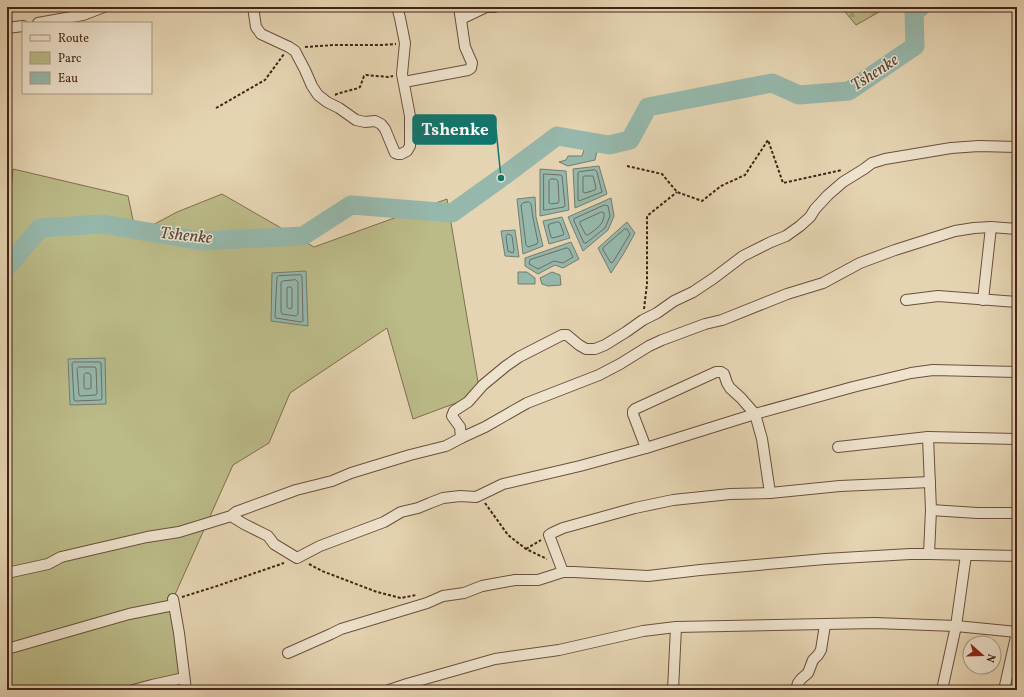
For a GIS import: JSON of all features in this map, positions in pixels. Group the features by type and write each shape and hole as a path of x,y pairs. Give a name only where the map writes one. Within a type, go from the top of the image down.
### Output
{"street":[{"path":"44,22 83,15 104,7"},
{"path":"253,7 256,27 261,34 295,51 318,95 356,120 381,124 395,153 401,154 407,151 410,146 410,116 403,78 405,42 397,7"},
{"path":"403,78 468,70 471,68 472,63 466,47 459,7"},
{"path":"461,19 486,7 495,7"},
{"path":"7,28 22,26"},
{"path":"461,438 460,427 452,416 454,411 468,402 489,379 519,357 562,335 567,335 586,349 595,349 605,345 674,301 693,292 743,256 786,236 810,217 828,195 843,182 872,163 885,159 951,148 979,146 1017,147"},
{"path":"7,573 48,564 61,556 147,537 179,532 231,516 236,512 296,490 332,481 351,473 410,455 446,446 485,427 527,403 606,371 662,340 705,324 722,320 774,298 823,283 860,263 895,250 955,232 974,228 991,227 1017,229"},
{"path":"983,300 991,227"},
{"path":"906,300 938,296 1017,302"},
{"path":"231,516 268,536 274,544 297,558 320,546 384,522 401,512 418,508 430,503 452,497 476,497 503,484 580,466 646,448 755,414 854,387 911,373 933,370 1017,372"},
{"path":"646,448 633,411 716,372 721,372 724,374 730,388 755,414 762,439 770,493"},
{"path":"838,447 928,437 1017,439"},
{"path":"928,437 931,510 929,554"},
{"path":"563,572 549,535 563,528 635,508 673,500 730,494 770,493 840,486 930,482"},
{"path":"931,510 977,513 1017,513"},
{"path":"288,653 341,629 427,603 443,596 464,593 482,586 508,581 538,580 563,572 648,576 825,559 929,554 1017,556"},
{"path":"942,690 956,626 966,555"},
{"path":"7,649 174,602 186,690"},
{"path":"389,690 495,659 559,650 643,631 676,627 875,624 956,626 1017,632 1004,690"},
{"path":"796,690 798,683 808,673 813,660 821,650 825,625"},
{"path":"673,690 676,627"},
{"path":"133,690 184,678"}],"path":[{"path":"216,108 265,80 289,47 383,45 405,42"},
{"path":"327,102 332,97 340,93 356,90 360,87 364,76 366,75 403,78"},
{"path":"628,166 662,174 678,192 702,201 721,186 745,175 768,140 783,183 842,170"},
{"path":"643,320 647,284 647,216 678,192"},
{"path":"481,494 488,507 508,535 526,549 547,559"},
{"path":"526,549 549,535"},
{"path":"174,602 297,558 322,571 377,592 401,598 419,594"}],"green space":[{"path":"841,7 888,7 856,25"},
{"path":"13,169 128,196 136,234 177,212 222,194 314,247 447,199 480,394 413,419 387,328 290,393 269,443 233,465 173,599 186,690 7,690 7,228"}],"water":[{"path":"585,147 597,151 595,160 568,166 559,162 566,160 568,156 582,156"},
{"path":"599,166 607,194 575,208 573,169"},
{"path":"540,169 566,171 569,210 540,216"},
{"path":"535,197 536,217 543,246 523,254 517,199"},
{"path":"611,198 614,216 608,230 583,251 568,217"},
{"path":"562,217 570,238 549,244 543,221"},
{"path":"627,222 635,233 611,273 598,248"},
{"path":"515,230 519,257 505,256 501,231"},
{"path":"571,242 579,259 563,268 555,265 538,274 525,266 525,258"},
{"path":"306,271 308,326 271,321 272,273"},
{"path":"518,272 527,272 535,278 535,284 518,284"},
{"path":"552,272 560,275 561,285 548,286 542,284 540,278"},
{"path":"105,358 106,404 70,405 68,359"}],"waterway":[{"name":"Tshenke","path":"7,267 40,228 102,224 202,241 303,236 351,205 452,213 557,136 609,145 630,140 648,107 772,83 799,95 849,91 915,46 914,12 921,7"}],"place":[{"name":"Tshenke","path":"501,178"}]}
